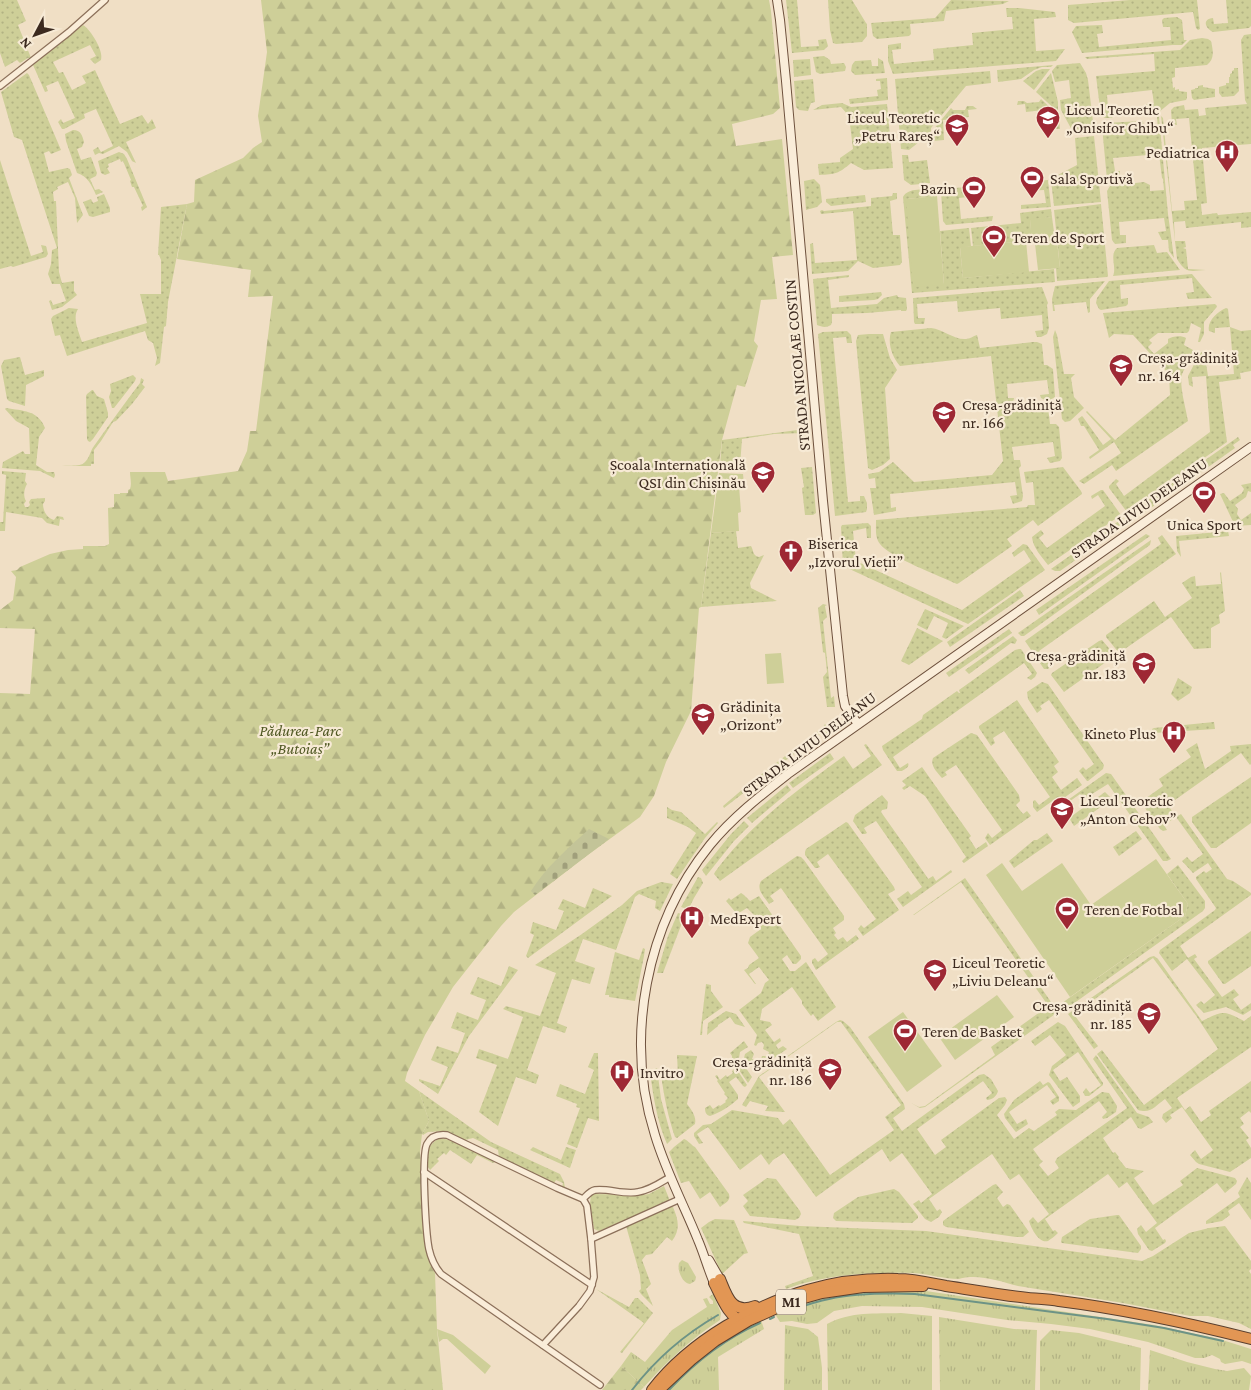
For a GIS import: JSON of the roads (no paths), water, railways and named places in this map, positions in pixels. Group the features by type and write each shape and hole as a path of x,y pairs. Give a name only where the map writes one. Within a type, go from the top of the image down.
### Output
{"highway":[{"name":"M1","path":"719,1281 732,1304 740,1308 749,1308 795,1290 836,1280 896,1279 1029,1298 1057,1300 1136,1313 1251,1339"},
{"name":"M1","path":"654,1390 696,1350 731,1327 735,1319 794,1293 828,1284 864,1280"},
{"path":"719,1281 735,1319"},
{"path":"654,1390 654,1381 670,1365 722,1322 725,1315 719,1281"},
{"name":"M1","path":"735,1319 742,1320 791,1298 837,1286 886,1282 949,1286"},
{"name":"M1","path":"654,1390 715,1341 748,1321 790,1302 822,1293 863,1287 949,1286"}],"main road":[{"name":"STRADA NICOLAE COSTIN","path":"777,0 786,81 823,501 843,696 845,706 858,724"},
{"name":"STRADA LIVIU DELEANU","path":"719,1281 670,1178 654,1135 642,1070 642,1019 646,987 661,932 682,886 718,836 774,784 1251,447"}],"street":[{"path":"0,86 35,60 102,1"},
{"path":"543,1345 586,1297 592,1285 594,1277 587,1206 583,1199 447,1136 437,1135 428,1142 425,1152 424,1172 429,1248 436,1268 441,1274 600,1385"},
{"path":"424,1172 592,1285"},
{"path":"583,1199 589,1192 595,1190 642,1192 670,1178"},
{"path":"591,1239 680,1199"}],"waterway":[{"path":"783,1313 840,1297 872,1294 915,1294 1107,1319 1164,1328 1223,1341"},
{"path":"632,1390 650,1368 671,1348 718,1315"},
{"path":"770,1319 774,1317"},
{"path":"669,1390 711,1352 734,1336 760,1323"}],"place":[{"name":"Liceul Teoretic „Onisifor Ghibu“","path":"1048,139"},
{"name":"Liceul Teoretic „Petru Rareș“","path":"957,147"},
{"name":"Pediatrica","path":"1227,173"},
{"name":"Sala Sportivă","path":"1032,199"},
{"name":"Bazin","path":"974,209"},
{"name":"Teren de Sport","path":"994,258"},
{"name":"Creșa-grădiniță nr. 164","path":"1121,387"},
{"name":"Creșa-grădiniță nr. 166","path":"944,434"},
{"name":"Școala Internațională QSI din Chișinău","path":"763,494"},
{"name":"Unica Sport","path":"1204,514"},
{"name":"Biserica „Izvorul Vieții”","path":"791,573"},
{"name":"Creșa-grădiniță nr. 183","path":"1144,685"},
{"name":"Grădinița „Orizont”","path":"703,736"},
{"name":"Kineto Plus","path":"1174,754"},
{"name":"Liceul Teoretic „Anton Cehov”","path":"1062,830"},
{"name":"Teren de Fotbal","path":"1067,930"},
{"name":"MedExpert","path":"692,939"},
{"name":"Liceul Teoretic „Liviu Deleanu“","path":"935,992"},
{"name":"Creșa-grădiniță nr. 185","path":"1149,1035"},
{"name":"Teren de Basket","path":"905,1052"},
{"name":"Creșa-grădiniță nr. 186","path":"830,1091"},
{"name":"Invitro","path":"622,1093"}],"park label":[{"name":"Pădurea-Parc „Butoiaș”","path":"300,739"}]}
